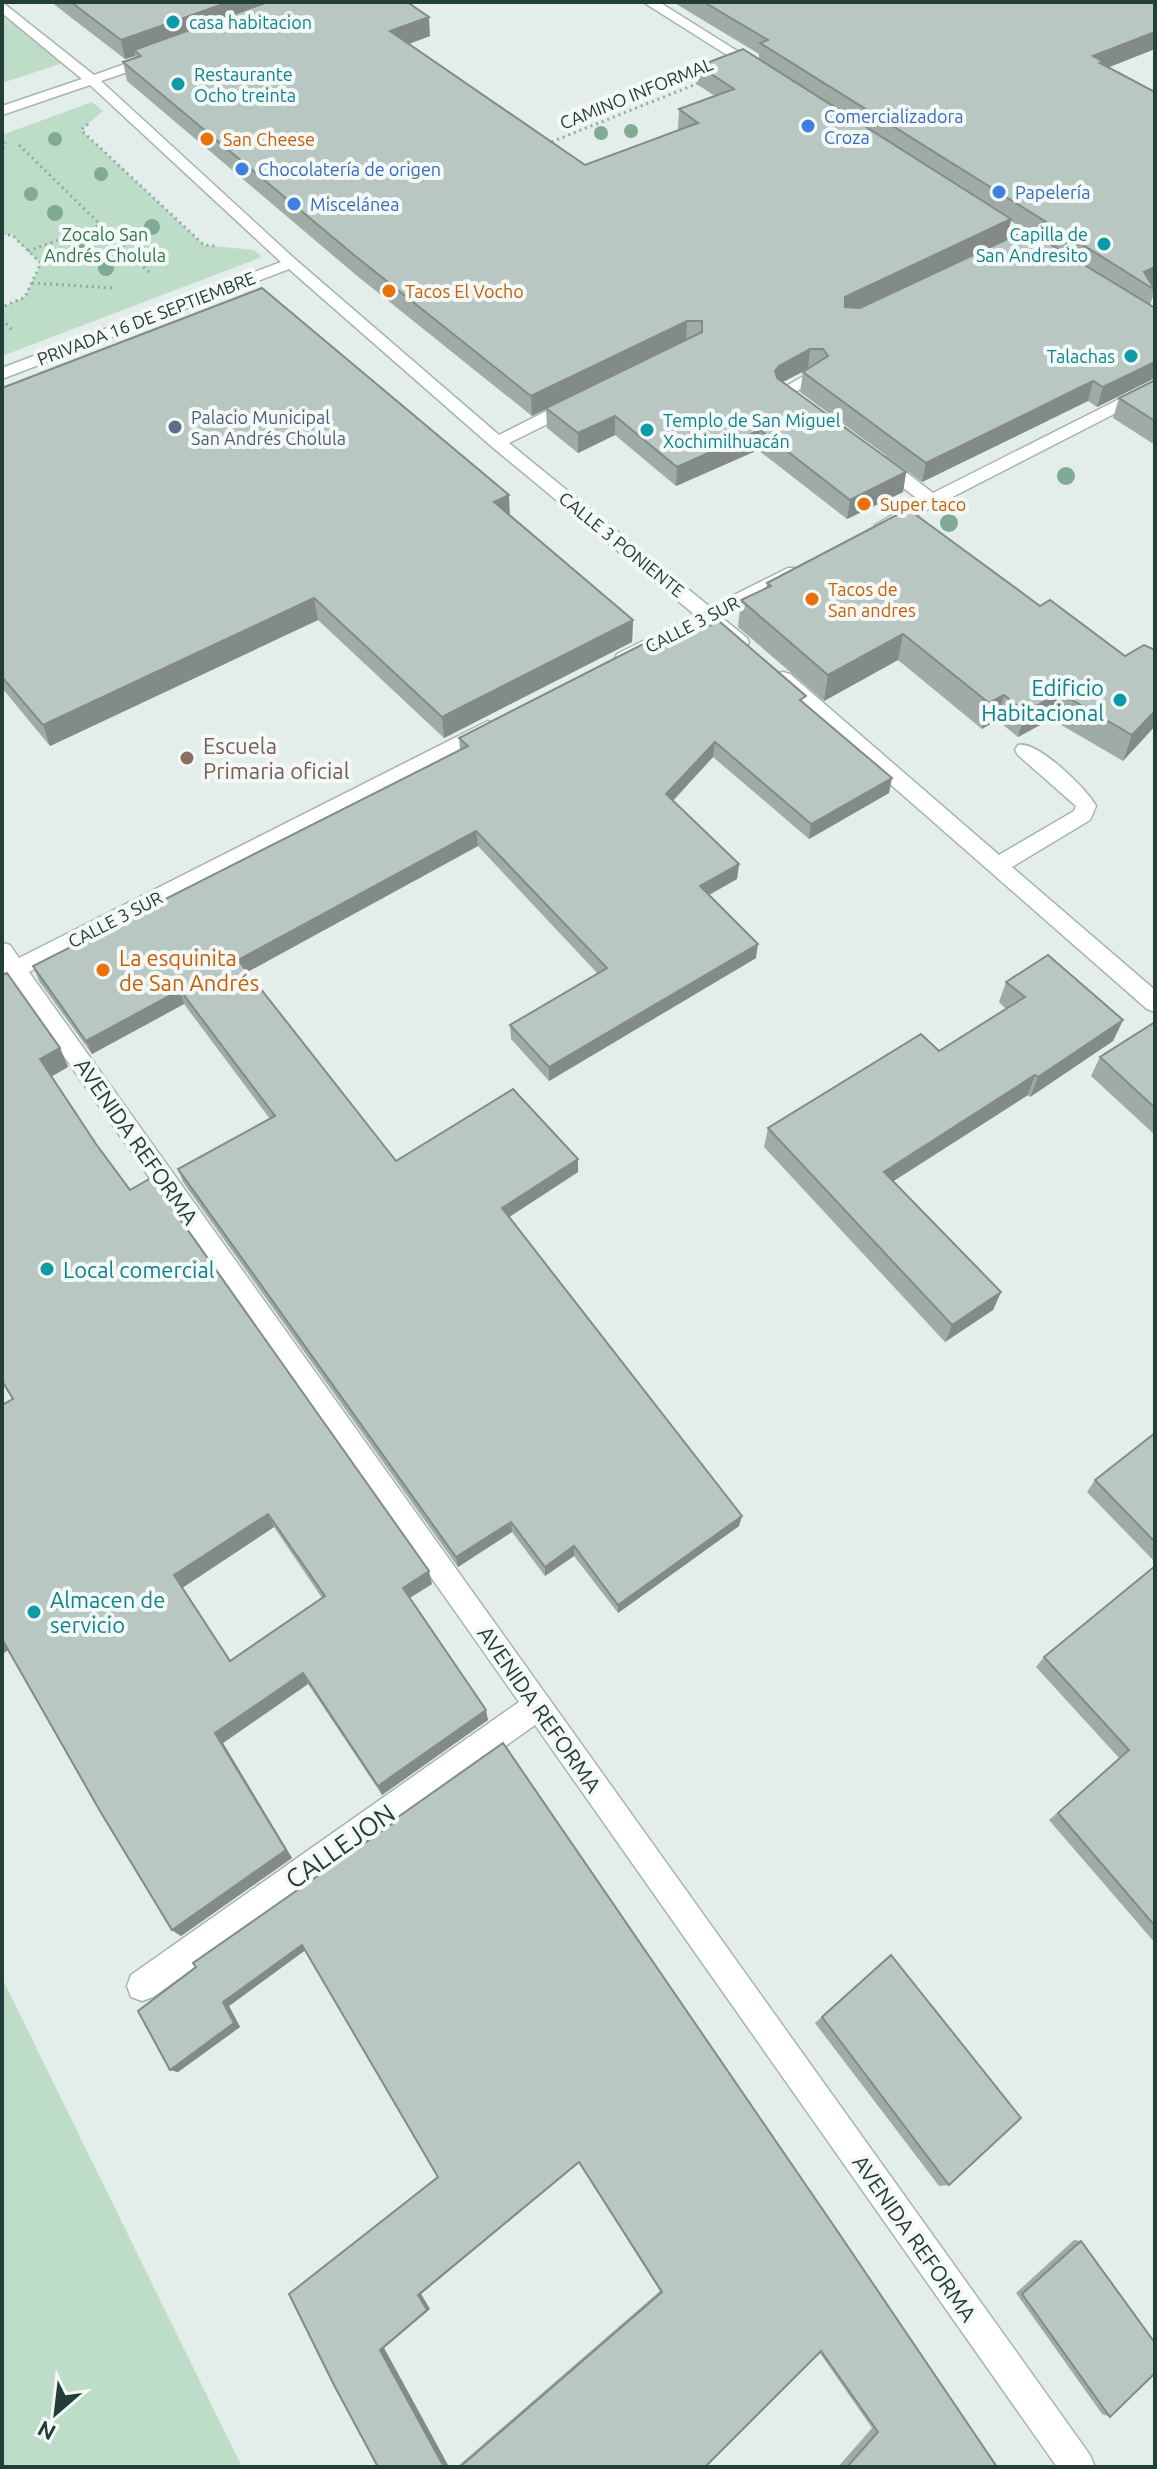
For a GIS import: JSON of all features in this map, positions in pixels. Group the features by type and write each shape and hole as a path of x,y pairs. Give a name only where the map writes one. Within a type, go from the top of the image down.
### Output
{"street":[{"path":"650,2 776,80"},
{"name":"CALLE 3 PONIENTE","path":"2,6 92,80 291,263 497,442 709,615 1155,1003"},
{"path":"2,111 164,54"},
{"name":"PRIVADA 16 DE SEPTIEMBRE","path":"2,374 291,263"},
{"path":"814,375 784,392 814,415"},
{"path":"862,537 1155,386"},
{"path":"497,442 587,398"},
{"path":"862,448 932,501"},
{"name":"CALLE 3 SUR","path":"611,666 807,565"},
{"name":"CALLE 3 SUR","path":"6,966 512,716"},
{"path":"997,866 1083,815 1086,806 1081,797 1025,750"},
{"name":"AVENIDA REFORMA","path":"6,966 538,1706 1078,2467"},
{"name":"CALLEJON","path":"142,1986 538,1706"}],"path":[{"name":"CAMINO INFORMAL","path":"547,144 750,63"},
{"path":"92,120 81,130 204,245 229,247"},
{"path":"18,143 160,283"},
{"path":"28,251 101,225"},
{"path":"2,235 12,235 41,263 25,297 2,307"},
{"path":"32,283 124,289"}],"green space":[{"path":"2,16 66,62 2,83"},
{"name":"Zocalo San Andrés Cholula","path":"92,102 103,111 81,130 204,245 254,250 262,257 2,356 2,307 25,297 41,264 12,235 2,235 2,135"},
{"path":"2,1978 242,2467 2,2467"}],"building":[{"path":"71,2 229,2 121,40"},
{"path":"268,2 407,2 429,17 390,31 585,165 698,123 679,109 734,89 699,66 743,49 1011,219 845,297 845,307 860,308 1027,230 1155,308 1155,362 1103,387 1093,381 926,463 803,372 828,356 823,349 810,349 779,366 775,371 777,378 906,472 850,500 760,430 677,467 615,416 578,433 546,408 702,332 702,321 687,321 531,396 354,255 123,62 141,56 134,50"},
{"path":"704,2 1155,2 1155,32 1093,56 1104,62 1100,63 1155,92 1155,267 1144,272 1155,290 760,43 768,40"},
{"path":"262,288 509,495 494,502 633,620 442,717 314,598 43,725 2,677 2,388"},
{"path":"1155,380 1155,421 1119,398"},
{"path":"908,509 1040,606 1050,600 1125,656 1144,645 1155,650 1155,711 1132,735 1060,693 1025,712 1004,695 989,703 903,634 828,675 741,600 771,586 767,583"},
{"path":"719,621 806,696 800,700 892,778 811,824 715,742 666,794 739,864 700,886 758,944 549,1067 510,1025 607,968 476,831 238,960 396,1161 513,1089 578,1159 502,1208 742,1516 618,1605 574,1546 545,1567 511,1522 456,1557 178,1169 275,1116 180,990 86,1041 33,966 468,746 459,738 649,641 659,649"},
{"path":"1048,955 1123,1020 1038,1077 1035,1075 884,1172 1001,1292 952,1325 768,1128 921,1034 939,1051 1025,997 1006,982"},
{"path":"7,973 60,1048 40,1059 96,1144 130,1190 151,1178 429,1571 403,1588 486,1710 378,1786 303,1673 215,1733 286,1850 172,1930 2,1639 2,1405 13,1399 2,1381 2,975","holes":["268,1514 325,1596 230,1661 174,1575"]},
{"path":"1155,1022 1155,1108 1100,1057"},
{"path":"1155,1433 1155,1542 1095,1480"},
{"path":"1155,1566 1155,1926 1058,1813 1129,1750 1044,1657"},
{"path":"503,1743 997,2467 847,2467 878,2432 821,2351 705,2467 460,2467 662,2292 579,2162 418,2295 427,2310 380,2350 444,2467 378,2467 289,2294 438,2177 302,1945 223,2002 234,2023 170,2070 138,2011 196,1967 193,1963"},
{"path":"891,1955 1021,2118 949,2185 822,2017"},
{"path":"1081,2241 1155,2343 1155,2373 1110,2417 1022,2294"}],"place":[{"name":"casa habitacion","path":"173,22"},
{"name":"Restaurante Ocho treinta","path":"178,84"},
{"name":"Comercializadora Croza","path":"808,126"},
{"name":"San Cheese","path":"207,139"},
{"name":"Chocolatería de origen","path":"242,169"},
{"name":"Papelería","path":"999,192"},
{"name":"Miscelánea","path":"294,204"},
{"name":"Capilla de San Andresito","path":"1104,244"},
{"name":"Tacos El Vocho","path":"389,291"},
{"name":"Talachas","path":"1131,356"},
{"name":"Palacio Municipal San Andrés Cholula","path":"175,427"},
{"name":"Templo de San Miguel Xochimilhuacán","path":"647,430"},
{"name":"Super taco","path":"864,504"},
{"name":"Tacos de San andres","path":"812,599"},
{"name":"Edificio Habitacional","path":"1120,700"},
{"name":"Escuela Primaria oficial","path":"187,758"},
{"name":"La esquinita de San Andrés","path":"103,970"},
{"name":"Local comercial","path":"47,1269"},
{"name":"Almacen de servicio","path":"34,1612"}]}
